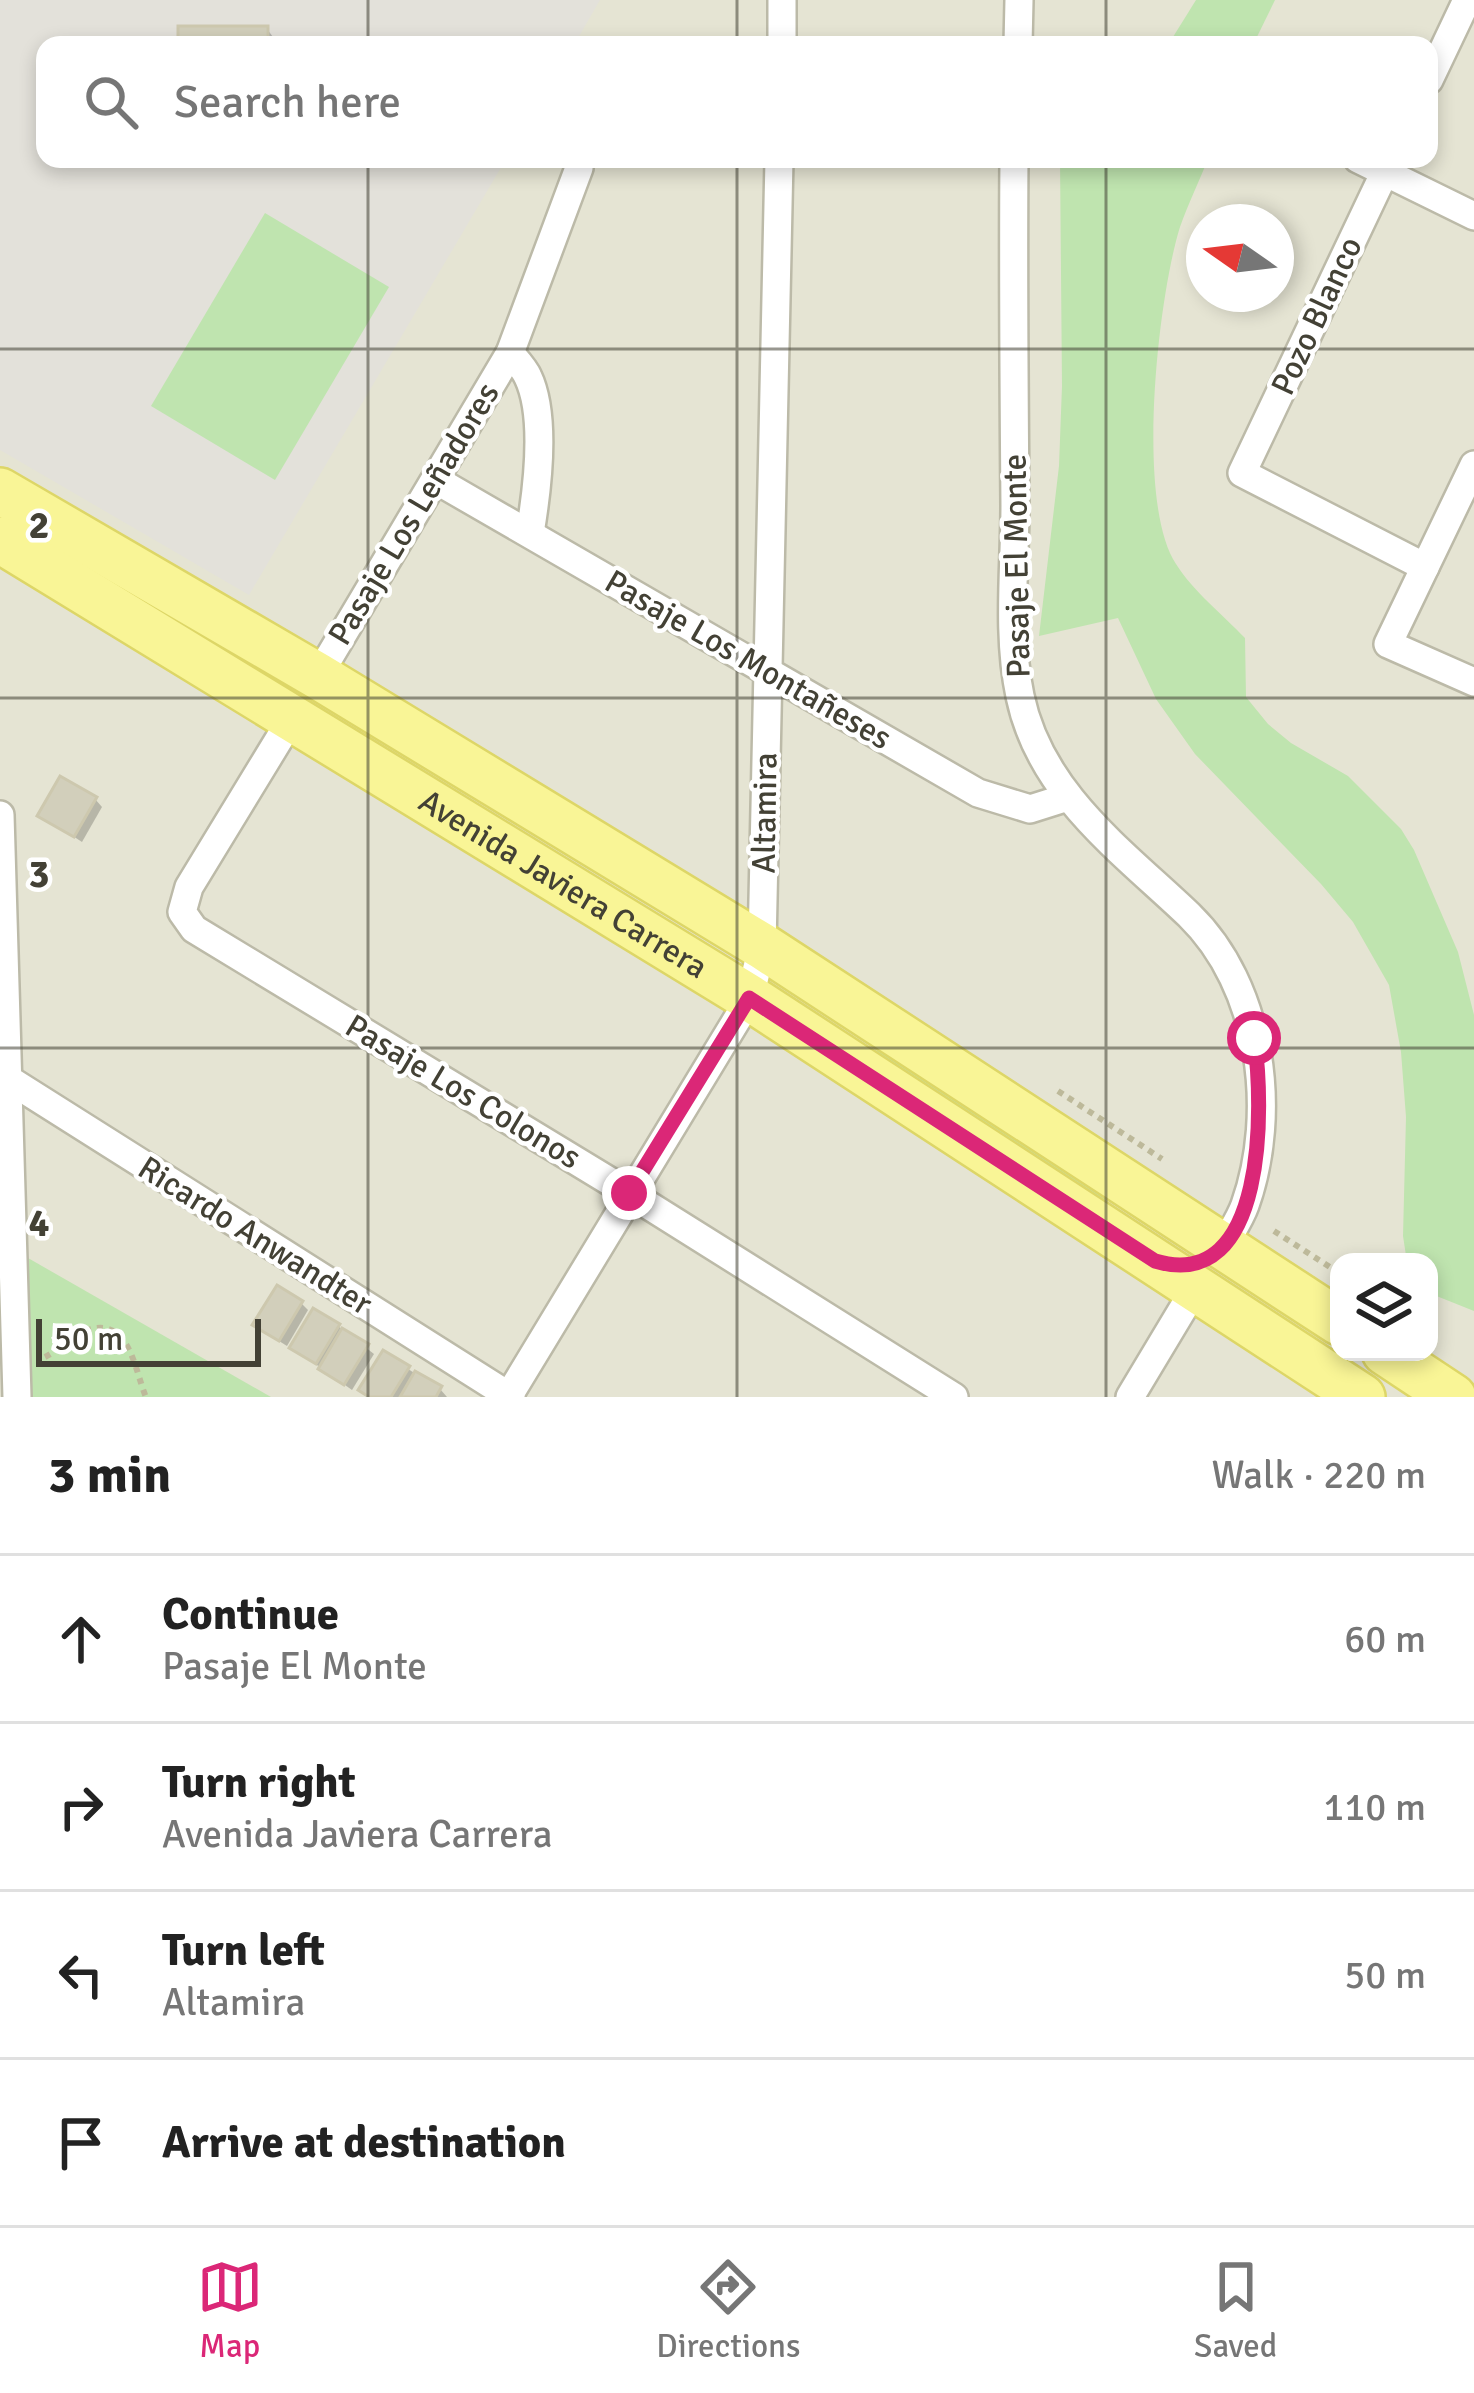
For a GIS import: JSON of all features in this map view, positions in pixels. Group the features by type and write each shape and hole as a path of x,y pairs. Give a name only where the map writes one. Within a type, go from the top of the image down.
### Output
{"main road":[{"name":"Avenida Javiera Carrera","path":"0,491 318,676 762,946 1330,1316"},
{"path":"0,537 34,523 63,527"},
{"name":"Avenida Javiera Carrera","path":"0,537 749,998 1362,1397"},
{"path":"1155,1261 1187,1265 1203,1261 1224,1246"},
{"path":"1399,1361 1453,1397"}],"street":[{"path":"782,0 782,36"},
{"path":"1018,36 1019,0"},
{"path":"1438,61 1467,0"},
{"name":"Pasaje Los Leñadores","path":"318,676 511,353 579,168"},
{"name":"Altamira","path":"509,1396 749,998 762,946 779,168"},
{"name":"Pasaje El Monte","path":"1014,168 1016,670 1029,724 1068,797 1120,855 1191,917 1212,944 1244,1005 1259,1072 1259,1142 1244,1209 1224,1246"},
{"name":"Pozo Blanco","path":"1387,168 1242,473 1425,567"},
{"path":"1391,168 1474,216"},
{"name":"Pasaje Los Leñadores","path":"511,353 528,376 535,401 538,454 530,533"},
{"path":"1474,465 1388,644 1474,682"},
{"name":"Pasaje Los Montañeses","path":"436,480 978,793 1030,808 1068,797"},
{"name":"Pasaje Los Colonos","path":"292,718 189,887 182,912 194,929 954,1397"},
{"path":"0,815 3,1076 17,1385"},
{"name":"Ricardo Anwandter","path":"3,1076 509,1396"},
{"path":"1130,1397 1196,1287"}],"path":[{"path":"17,1385 82,1333 102,1329 130,1346 146,1397"}],"shaded area":[{"path":"0,0 1474,0 1474,1397 0,1397"},
{"path":"0,0 600,0 579,36 36,36 36,168 501,168 249,595 0,450"}],"green space":[{"path":"1196,0 1275,0 1257,36 1174,36"},
{"path":"1060,168 1204,168 1180,227 1158,348 1153,449 1163,535 1183,574 1245,638 1246,697 1268,724 1348,776 1401,829 1458,952 1474,1015 1474,1311 1438,1297 1438,1253 1406,1253 1401,1052 1389,985 1353,922 1195,754 1156,699 1118,618 1039,636 1059,466"},
{"path":"265,213 389,287 275,480 151,406"},
{"path":"861,1049 901,1053 1131,1200 1094,1199"},
{"path":"14,1250 271,1397 17,1397"}],"building":[{"path":"178,26 268,26 268,36 178,36"},
{"path":"60,776 97,797 74,837 37,816"},
{"path":"277,1285 303,1301 279,1341 252,1325"},
{"path":"313,1308 340,1324 316,1364 289,1348"},
{"path":"342,1328 369,1344 344,1385 318,1369"},
{"path":"383,1350 410,1366 391,1397 369,1397 358,1390"},
{"path":"415,1371 442,1386 436,1397 400,1397"}],"route":[{"path":"629,1193 749,998 1155,1261 1187,1265 1203,1261 1224,1246 1244,1209 1259,1142 1261,1107 1254,1038"}]}
